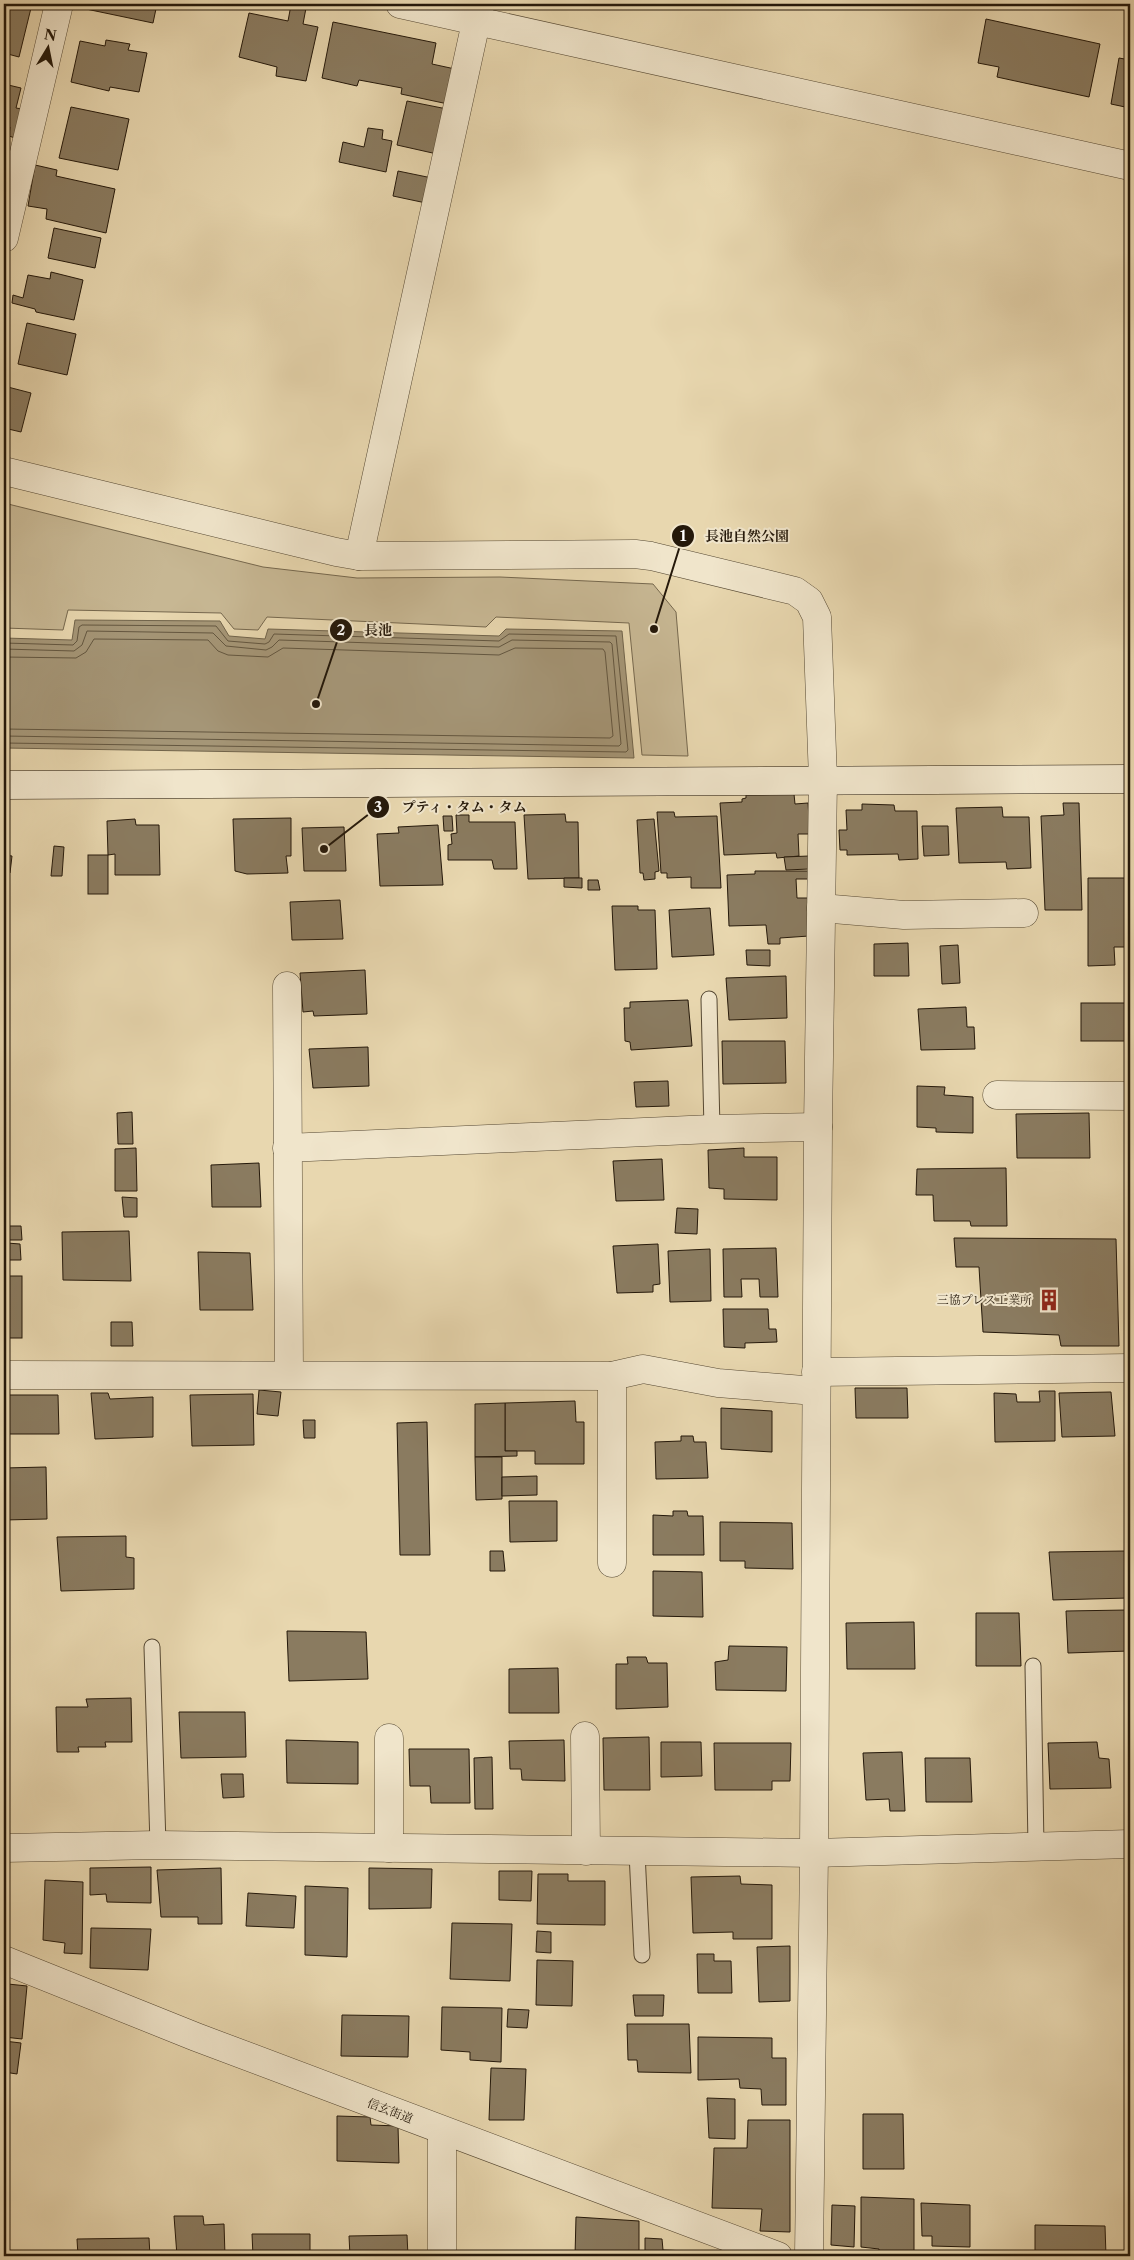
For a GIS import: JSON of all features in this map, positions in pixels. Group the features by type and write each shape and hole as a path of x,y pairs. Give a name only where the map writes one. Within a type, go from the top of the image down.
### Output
{"street":[{"path":"4,238 59,4"},
{"path":"400,4 479,12 1130,166"},
{"path":"359,556 479,12"},
{"path":"4,471 326,550 359,556 634,554 651,556 795,590 809,601 818,617 823,779 818,1128 814,1853 808,2256"},
{"path":"4,785 823,779 1130,779"},
{"path":"821,908 904,915 1024,913"},
{"path":"286,986 289,1375"},
{"path":"997,1095 1130,1096"},
{"path":"288,1148 712,1129 818,1128"},
{"path":"4,1374 612,1376 644,1369 718,1383 816,1382 1130,1368"},
{"path":"612,1376 612,1563"},
{"path":"586,1736 586,1850"},
{"path":"389,1738 390,1848"},
{"path":"4,1848 158,1845 586,1850 637,1853 814,1853 1130,1844"},
{"name":"信玄街道","path":"4,1960 196,2037 778,2256"},
{"path":"442,2130 442,2256"}],"lane":[{"path":"709,999 712,1129"},
{"path":"152,1647 158,1845"},
{"path":"1033,1666 1036,1847"},
{"path":"637,1853 642,1955"}],"shaded area":[{"path":"4,503 263,567 357,578 500,577 653,584 676,612 688,756 642,755 629,623 496,617 486,627 267,617 258,630 234,629 221,613 68,610 63,630 4,628"}],"water":[{"path":"75,620 220,621 229,636 265,639 268,629 499,636 506,629 622,631 634,758 4,748 4,638 72,640"}],"building":[{"path":"4,4 31,8 19,57 4,53"},
{"path":"87,4 157,4 153,23 86,9"},
{"path":"291,5 306,8 303,24 318,27 306,81 276,76 277,67 239,57 249,13 288,21"},
{"path":"986,19 1100,44 1089,97 997,77 999,67 978,63"},
{"path":"333,22 436,43 432,64 455,69 448,104 401,94 402,88 359,80 357,86 322,78"},
{"path":"106,40 130,44 128,50 147,53 139,92 110,87 109,91 71,82 80,41 105,46"},
{"path":"1119,58 1130,60 1130,108 1111,104"},
{"path":"4,84 21,88 16,108 22,109 15,138 9,136 10,127 4,127"},
{"path":"407,101 447,109 437,154 397,145"},
{"path":"71,107 129,119 118,170 59,158"},
{"path":"368,128 383,130 382,139 392,141 386,172 339,162 343,142 364,147"},
{"path":"35,165 57,170 56,176 115,189 106,233 46,219 47,209 28,206"},
{"path":"398,171 432,178 426,203 393,196"},
{"path":"54,228 101,238 95,268 48,258"},
{"path":"51,272 83,280 74,320 36,312 35,309 12,303 13,295 23,298 28,275 50,279"},
{"path":"27,323 76,334 67,375 18,364"},
{"path":"4,386 31,393 21,432 4,428"},
{"path":"794,794 795,804 808,803 810,834 798,834 799,856 777,858 776,853 724,855 720,803 742,802 746,795"},
{"path":"1063,803 1079,803 1082,910 1045,910 1041,816 1064,815"},
{"path":"862,804 894,805 895,811 917,811 918,859 899,860 898,854 847,855 847,850 840,850 839,830 847,830 846,810 862,810"},
{"path":"1002,807 1003,817 1029,817 1031,868 1007,869 1006,862 959,863 956,808"},
{"path":"657,812 674,812 675,817 717,816 721,888 691,888 691,877 667,878 667,873 661,873"},
{"path":"565,814 566,822 578,822 579,878 528,879 524,815"},
{"path":"456,815 469,815 469,822 515,822 517,869 494,869 492,860 448,860 448,845 452,844 451,834 457,833"},
{"path":"443,816 452,816 453,831 444,831"},
{"path":"291,818 291,856 286,856 288,873 247,874 235,871 233,819"},
{"path":"135,819 136,825 159,825 160,875 115,875 115,854 108,855 107,821"},
{"path":"654,819 659,871 655,872 655,879 644,880 643,873 640,873 637,820"},
{"path":"438,825 443,885 380,886 377,834 399,833 398,827"},
{"path":"922,826 948,826 949,855 924,856"},
{"path":"344,827 346,871 304,871 302,828"},
{"path":"54,846 64,847 62,876 51,876"},
{"path":"4,855 12,856 10,873 4,872"},
{"path":"88,855 108,855 108,894 88,894"},
{"path":"809,856 809,869 786,870 784,857"},
{"path":"755,871 808,871 808,879 796,879 797,898 808,898 809,936 780,938 780,944 768,944 766,925 729,926 727,875 755,874"},
{"path":"564,878 582,878 582,888 564,887"},
{"path":"1088,878 1130,878 1130,947 1114,947 1115,965 1088,966"},
{"path":"588,880 598,880 600,890 588,890"},
{"path":"340,900 343,939 292,940 290,902"},
{"path":"612,906 638,906 638,910 655,910 657,969 615,970"},
{"path":"710,908 714,955 672,957 669,910"},
{"path":"908,943 909,976 874,976 874,944"},
{"path":"958,945 960,983 942,984 940,946"},
{"path":"746,950 770,950 770,966 747,965"},
{"path":"365,970 367,1014 314,1016 313,1011 303,1012 300,973"},
{"path":"786,976 787,1018 729,1020 726,978"},
{"path":"688,1000 692,1046 631,1050 630,1042 625,1041 624,1008 630,1008 630,1002"},
{"path":"1081,1003 1130,1003 1130,1041 1081,1041"},
{"path":"966,1007 967,1027 974,1027 975,1049 921,1050 918,1009"},
{"path":"722,1041 785,1041 786,1083 723,1084"},
{"path":"368,1047 369,1086 313,1088 309,1049"},
{"path":"668,1081 669,1106 636,1107 634,1082"},
{"path":"917,1086 945,1087 944,1095 973,1097 973,1133 936,1132 936,1128 917,1127"},
{"path":"132,1112 133,1144 118,1144 117,1113"},
{"path":"1089,1113 1090,1158 1017,1158 1016,1114"},
{"path":"136,1148 137,1191 115,1191 115,1149"},
{"path":"744,1148 744,1157 777,1157 777,1200 724,1199 724,1189 709,1188 708,1150"},
{"path":"662,1159 664,1200 616,1201 613,1161"},
{"path":"259,1163 261,1207 212,1207 211,1165"},
{"path":"1006,1168 1007,1226 971,1226 970,1221 934,1221 933,1195 916,1195 917,1169"},
{"path":"4,1170 7,1170 8,1209 4,1210"},
{"path":"122,1197 137,1198 137,1217 124,1217"},
{"path":"677,1208 698,1209 697,1234 675,1233"},
{"path":"4,1226 21,1226 22,1240 4,1240"},
{"path":"129,1231 131,1281 63,1280 62,1232"},
{"name":"三協プレス工業所","path":"954,1238 1116,1239 1119,1346 1061,1346 1059,1335 983,1332 979,1267 956,1267"},
{"path":"7,1243 20,1244 21,1260 4,1260 4,1248 7,1248"},
{"path":"658,1244 660,1284 653,1285 653,1292 617,1293 613,1246"},
{"path":"776,1248 778,1297 760,1297 759,1279 741,1279 742,1297 724,1297 723,1249"},
{"path":"710,1249 711,1301 670,1302 668,1251"},
{"path":"198,1252 250,1253 253,1310 200,1310"},
{"path":"4,1276 22,1276 22,1338 4,1338"},
{"path":"723,1309 768,1309 769,1329 776,1329 777,1342 745,1343 745,1348 724,1347"},
{"path":"111,1322 132,1322 133,1346 111,1346"},
{"path":"855,1388 907,1388 908,1418 856,1418"},
{"path":"259,1390 281,1392 278,1416 257,1414"},
{"path":"1039,1391 1055,1391 1055,1441 995,1442 994,1393 1016,1394 1017,1402 1040,1402"},
{"path":"1111,1392 1115,1436 1062,1437 1059,1393"},
{"path":"91,1393 108,1393 110,1399 153,1397 153,1437 95,1439"},
{"path":"253,1394 254,1445 192,1446 190,1395"},
{"path":"4,1395 58,1395 59,1434 4,1434"},
{"path":"575,1401 576,1422 584,1422 584,1464 535,1464 535,1451 505,1451 505,1403"},
{"path":"505,1403 505,1451 517,1451 517,1456 475,1457 475,1404"},
{"path":"721,1408 772,1411 772,1452 721,1449"},
{"path":"303,1420 315,1420 315,1438 304,1438"},
{"path":"427,1422 430,1555 400,1555 397,1423"},
{"path":"681,1436 693,1436 694,1442 706,1442 708,1478 656,1479 655,1442 681,1441"},
{"path":"475,1457 502,1457 502,1499 476,1500"},
{"path":"46,1467 47,1519 4,1520 4,1468"},
{"path":"537,1476 537,1495 502,1496 502,1477"},
{"path":"509,1501 557,1501 557,1541 510,1542"},
{"path":"673,1511 687,1511 688,1516 703,1516 704,1555 653,1555 653,1515 673,1516"},
{"path":"720,1522 792,1523 793,1569 745,1568 745,1561 720,1561"},
{"path":"126,1536 126,1557 134,1558 134,1589 61,1591 57,1537"},
{"path":"490,1551 503,1551 505,1571 490,1571"},
{"path":"1125,1551 1128,1598 1053,1600 1049,1552"},
{"path":"653,1571 702,1572 703,1617 653,1616"},
{"path":"1127,1610 1129,1651 1068,1653 1066,1611"},
{"path":"976,1613 1019,1613 1021,1666 976,1666"},
{"path":"914,1622 915,1669 847,1669 846,1623"},
{"path":"287,1631 366,1632 368,1679 289,1681"},
{"path":"729,1646 787,1647 786,1691 716,1690 715,1662 728,1660"},
{"path":"627,1657 646,1657 648,1663 667,1663 668,1707 616,1709 616,1664 628,1664"},
{"path":"558,1668 559,1713 509,1713 509,1669"},
{"path":"131,1698 132,1742 105,1742 106,1747 78,1747 79,1752 57,1752 56,1707 88,1707 86,1699"},
{"path":"179,1712 245,1712 246,1757 181,1758"},
{"path":"649,1737 650,1790 604,1790 603,1738"},
{"path":"286,1740 358,1742 358,1784 287,1783"},
{"path":"564,1740 565,1781 522,1780 521,1769 510,1769 509,1741"},
{"path":"661,1742 701,1742 702,1776 661,1777"},
{"path":"1097,1742 1099,1758 1109,1759 1111,1788 1050,1789 1048,1743"},
{"path":"714,1743 791,1743 790,1781 772,1781 772,1790 715,1790"},
{"path":"409,1749 469,1749 470,1803 431,1803 430,1786 410,1786"},
{"path":"902,1752 905,1811 890,1811 889,1799 866,1800 863,1753"},
{"path":"492,1757 493,1809 475,1809 474,1758"},
{"path":"925,1758 970,1758 972,1802 926,1802"},
{"path":"221,1774 243,1774 244,1797 223,1798"},
{"path":"151,1867 151,1903 107,1902 106,1894 90,1895 90,1868"},
{"path":"221,1868 222,1924 198,1924 198,1917 161,1917 157,1870"},
{"path":"369,1868 432,1869 431,1908 369,1909"},
{"path":"499,1871 532,1871 531,1901 499,1900"},
{"path":"538,1874 568,1874 568,1881 605,1881 605,1925 537,1924"},
{"path":"740,1876 741,1884 772,1885 772,1939 733,1939 733,1932 693,1933 691,1877"},
{"path":"45,1880 83,1882 82,1954 64,1953 65,1943 43,1940"},
{"path":"305,1886 348,1888 347,1957 305,1955"},
{"path":"248,1893 296,1896 294,1928 246,1926"},
{"path":"452,1923 512,1924 510,1981 450,1979"},
{"path":"91,1928 151,1929 148,1970 90,1968"},
{"path":"537,1931 551,1932 551,1953 536,1952"},
{"path":"790,1946 790,2001 759,2002 757,1947"},
{"path":"697,1954 714,1954 714,1961 731,1961 732,1993 698,1993"},
{"path":"537,1960 573,1961 572,2006 536,2005"},
{"path":"8,1984 27,1986 22,2039 4,2037 4,1992 8,1992"},
{"path":"633,1995 664,1995 663,2016 635,2016"},
{"path":"442,2007 502,2008 501,2062 470,2060 470,2052 441,2050"},
{"path":"508,2009 529,2010 527,2028 507,2027"},
{"path":"342,2015 409,2016 408,2057 341,2056"},
{"path":"627,2024 689,2024 691,2073 638,2072 637,2060 628,2060"},
{"path":"698,2037 772,2038 772,2058 786,2058 786,2105 762,2105 761,2089 740,2088 739,2079 698,2080"},
{"path":"4,2041 21,2043 17,2074 4,2072"},
{"path":"491,2068 526,2069 524,2120 489,2120"},
{"path":"707,2098 735,2099 735,2139 709,2138"},
{"path":"863,2114 903,2114 904,2169 863,2169"},
{"path":"337,2116 370,2117 371,2125 398,2126 399,2163 337,2161"},
{"path":"748,2120 790,2120 790,2232 760,2231 762,2209 712,2208 714,2148 747,2148"},
{"path":"861,2197 914,2199 914,2256 879,2256 879,2249 861,2247"},
{"path":"921,2203 970,2205 970,2247 932,2246 932,2236 922,2236"},
{"path":"832,2205 855,2206 854,2247 831,2245"},
{"path":"174,2216 203,2216 204,2225 224,2224 225,2256 177,2256"},
{"path":"576,2217 639,2221 639,2256 575,2256"},
{"path":"1035,2225 1105,2226 1106,2256 1035,2256"},
{"path":"252,2234 310,2234 310,2256 253,2256"},
{"path":"407,2235 408,2256 350,2256 349,2236"},
{"path":"149,2238 150,2256 78,2256 77,2239"},
{"path":"645,2238 662,2239 663,2250 689,2251 689,2256 645,2256"}],"place":[{"name":"長池自然公園","path":"654,629"},
{"name":"長池","path":"316,704"},
{"name":"プティ・タム・タム","path":"324,849"},
{"name":"三協プレス工業所","path":"1049,1300"}]}
